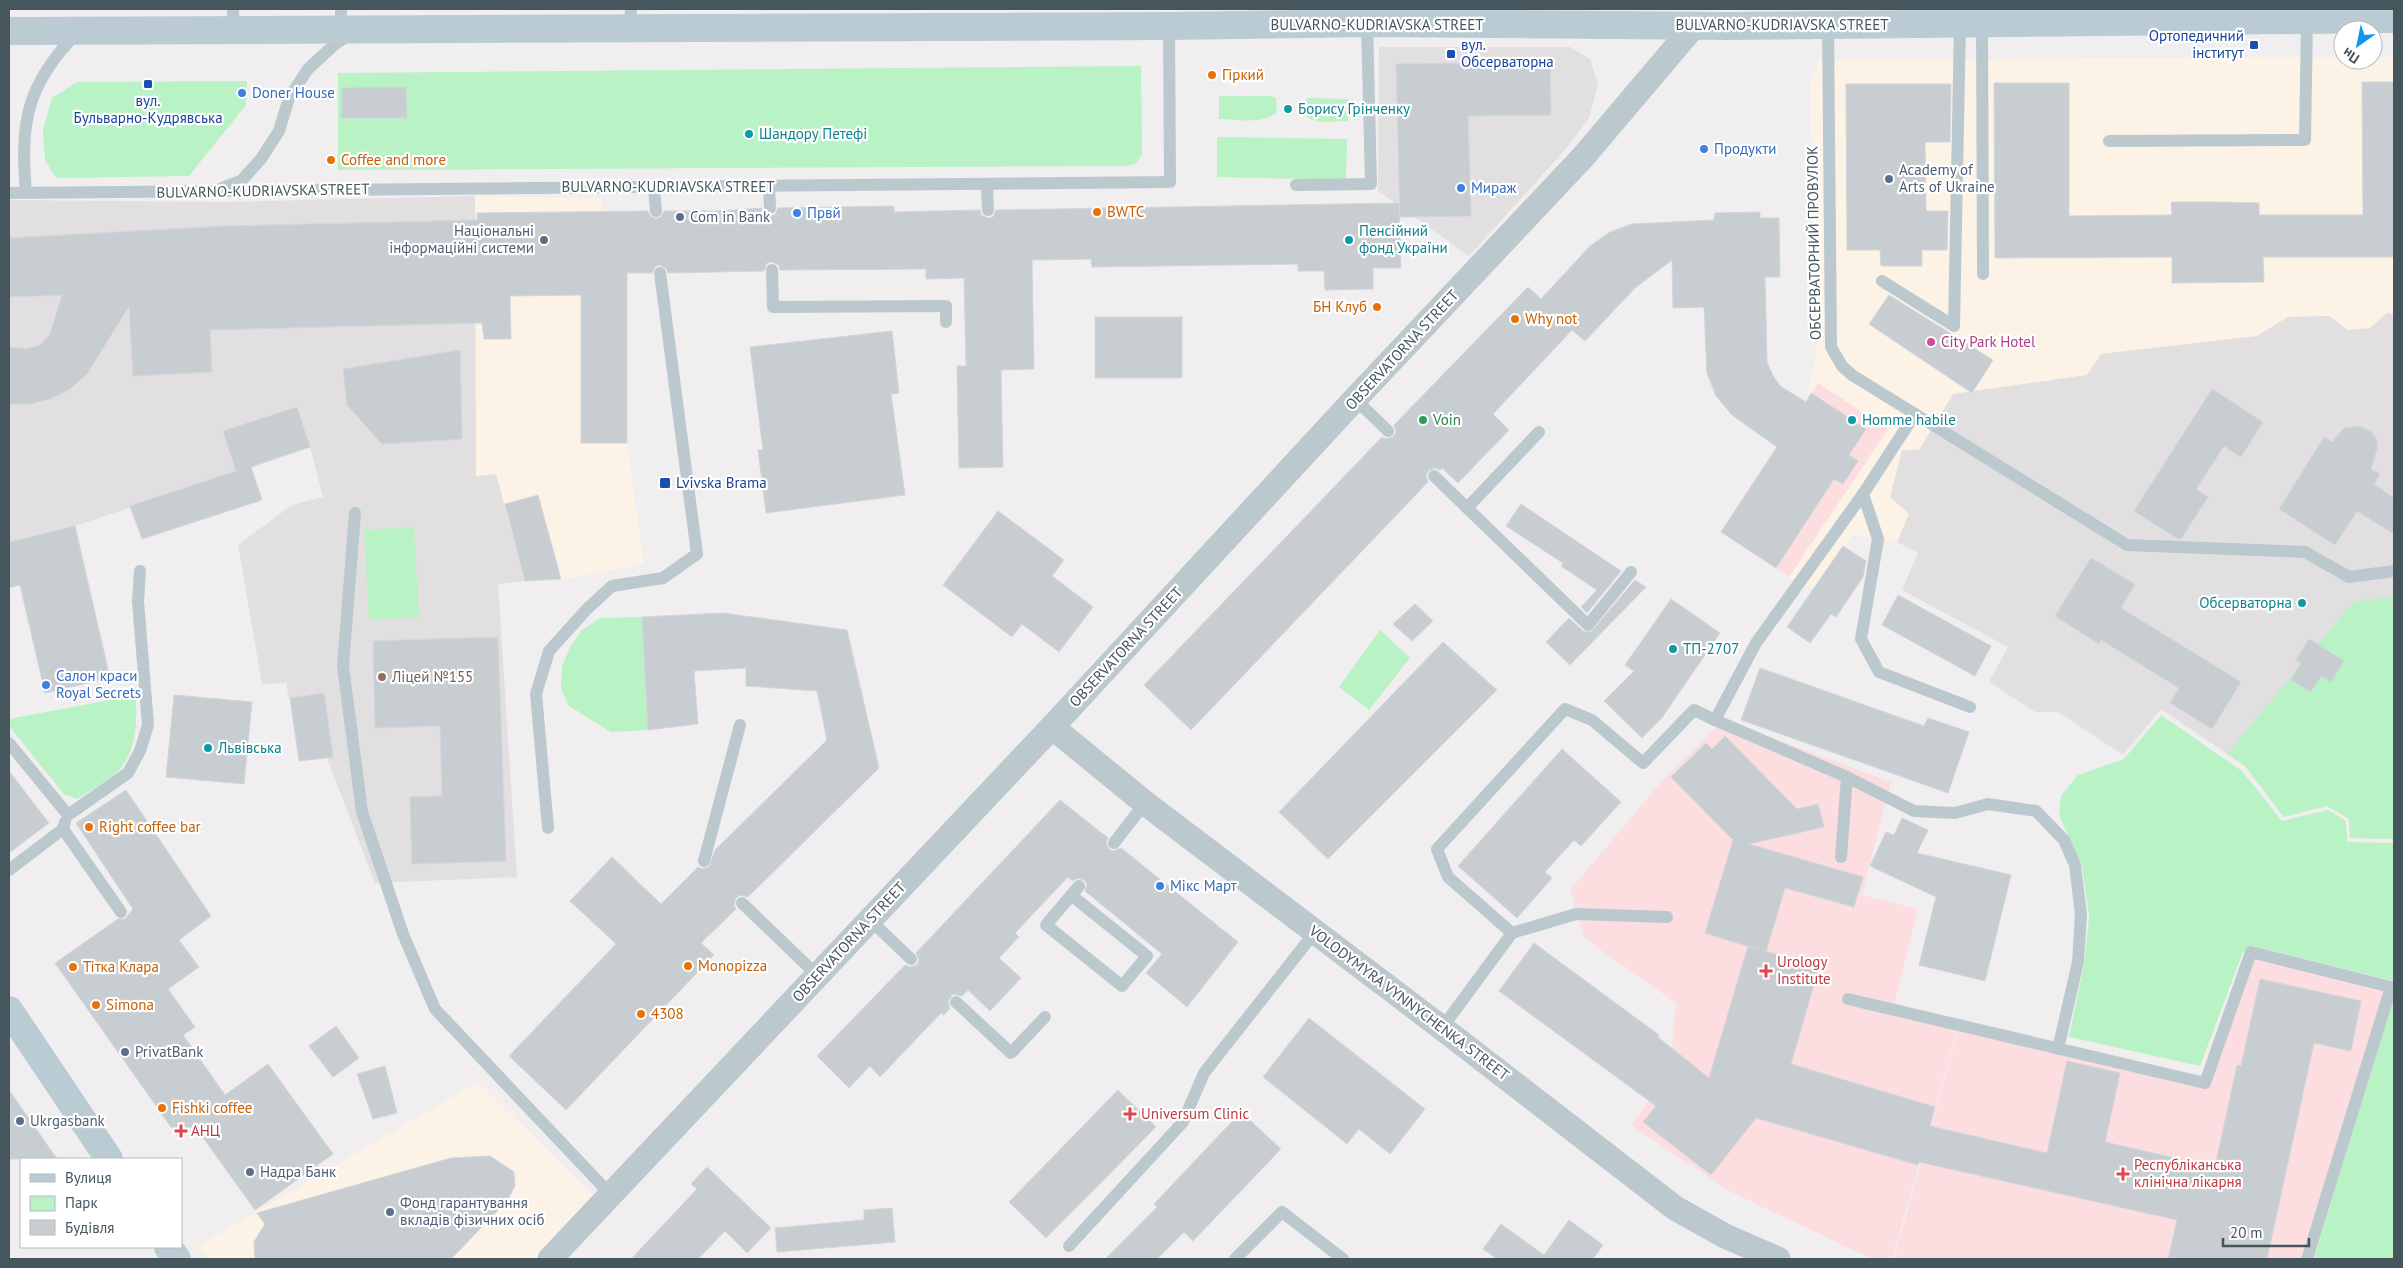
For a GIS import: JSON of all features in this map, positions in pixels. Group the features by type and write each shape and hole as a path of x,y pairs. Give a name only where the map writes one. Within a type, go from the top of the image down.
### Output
{"main road":[{"name":"BULVARNO-KUDRIAVSKA STREET","path":"9,31 80,31 234,19 346,23 631,19 1169,26 1220,17 1473,17 1694,26 1782,17 1828,25 1915,16 1971,24 2300,16 2394,19"},
{"path":"9,1010 108,1158"},
{"path":"169,1248 176,1259"}],"street":[{"name":"OBSERVATORNA STREET","path":"550,1259 1052,727 1355,399 1583,157 1694,26"},
{"name":"VOLODYMYRA VYNNYCHENKA STREET","path":"1052,727 1145,803 1442,1028 1675,1208 1725,1236 1778,1259"}],"lane":[{"path":"2109,141 2305,140 2300,16"},
{"path":"1296,184 1370,184 1356,18"},
{"path":"212,191 241,181 262,159 279,131 289,98 308,69 334,45 346,23"},
{"path":"1971,24 1983,274"},
{"path":"1882,281 1954,326 1971,24"},
{"name":"ОБСЕРВАТОРНИЙ ПРОВУЛОК","path":"1828,25 1831,347 1842,366 1915,414 2127,546 2305,552 2349,577 2394,570"},
{"name":"BULVARNO-KUDRIAVSKA STREET","path":"9,193 1170,182 1169,26"},
{"path":"26,193 23,152 27,110 43,74 61,49 80,31"},
{"path":"987,184 988,210"},
{"path":"769,186 770,208"},
{"path":"654,187 656,211"},
{"path":"772,270 772,307 946,306 946,322"},
{"path":"548,828 536,694 549,651 587,609 612,586 663,578 697,554 660,273"},
{"path":"1355,399 1388,431"},
{"path":"1715,720 1756,643 1863,494 1915,414"},
{"path":"1467,508 1539,432"},
{"path":"1434,476 1588,625 1631,572"},
{"path":"1863,494 1878,539 1862,640 1879,672 1970,707"},
{"path":"355,513 343,666 362,812 403,934 435,1010 611,1195"},
{"path":"9,870 62,829 68,815 128,773 143,743 148,725 138,601 140,572"},
{"path":"1512,933 1448,877 1437,848 1565,709 1592,720 1643,763 1694,710 1847,777 1914,811 1955,813 1988,804 2036,810 2064,840 2075,865 2081,915 2078,962 2058,1049"},
{"path":"704,861 740,725"},
{"path":"9,744 68,815"},
{"path":"1841,857 1847,777"},
{"path":"1114,842 1145,803"},
{"path":"62,829 121,912"},
{"path":"1075,890 1147,956 1122,986 1046,925 1075,890"},
{"path":"742,902 818,976"},
{"path":"1442,1028 1512,933 1576,914 1667,917"},
{"path":"870,920 910,959"},
{"path":"1068,1246 1183,1122 1204,1073 1316,932"},
{"path":"1848,999 2204,1083 2251,952 2390,987 2306,1259"},
{"path":"956,1002 1011,1053 1045,1018"},
{"path":"1235,1259 1282,1212 1343,1259"}],"shaded area":[{"path":"1379,47 1570,47 1590,59 1598,85 1589,118 1565,150 1469,256 1378,191"},
{"path":"2333,57 2333,70 2383,70 2383,57 2394,57 2394,314 2387,313 2370,328 2347,331 2329,316 2288,317 2257,336 2102,354 2087,375 1953,394 1919,450 1909,514 1897,542 1853,535 1813,589 1789,577 1721,532 1806,402 1816,357 1810,83 1819,60"},
{"path":"475,196 601,198 604,323 627,443 644,564 572,578 525,581 505,504 476,476"},
{"path":"475,196 476,476 496,474 525,581 498,584 517,877 375,883 327,758 289,698 286,683 262,684 238,545 292,505 323,497 310,447 75,526 10,541 9,200 226,202"},
{"path":"2387,313 2394,314 2394,839 2350,838 2349,819 2327,806 2284,817 2245,766 2161,709 2123,755 2058,712 2035,712 1989,682 2008,647 1902,590 1918,553 1897,542 1909,514 1890,497 1902,450 1919,450 1953,394 2087,375 2101,354 2257,336 2288,317 2329,316 2348,330 2370,328"},
{"path":"1818,383 1888,429 1789,577 1721,532"},
{"name":"Urology Institute","path":"1724,720 1891,782 1862,895 1918,909 1892,1014 1957,1031 1892,1259 1872,1259 1731,1192 1631,1125 1670,1072 1676,1003 1584,938 1570,890 1661,782"},
{"name":"Республіканська клінічна лікарня","path":"2254,958 2386,991 2300,1259 1894,1259 1958,1031 2208,1088"},
{"path":"478,1082 594,1196 535,1259 207,1259 198,1246"}],"green space":[{"path":"1141,66 1142,155 1136,163 1128,166 338,170 338,73"},
{"path":"247,81 246,105 189,176 56,178 45,160 43,130 52,98 77,82"},
{"path":"1219,96 1270,96 1276,98 1277,112 1265,119 1257,120 1219,119"},
{"path":"1308,98 1348,99 1348,121 1326,122 1311,119 1303,111 1302,103"},
{"path":"1217,137 1347,139 1346,180 1217,177"},
{"path":"414,527 419,617 369,620 364,530"},
{"path":"2394,596 2394,839 2350,838 2349,819 2327,806 2284,817 2245,766 2227,754 2353,602"},
{"path":"642,617 648,730 611,732 569,706 561,689 562,666 571,646 581,631 600,618"},
{"path":"1380,630 1410,658 1369,710 1339,687"},
{"path":"136,695 135,734 125,762 110,778 77,799 64,794 9,726 9,719"},
{"path":"2161,715 2242,771 2282,821 2328,810 2346,821 2347,842 2394,843 2394,981 2253,946 2243,952 2200,1066 2069,1037 2085,960 2089,916 2082,866 2059,815 2061,796 2078,775 2124,759"},
{"path":"2394,992 2394,1259 2314,1259"}],"building":[{"path":"1550,62 1551,115 1468,116 1471,216 1400,217 1396,64"},
{"path":"2362,82 2394,82 2394,257 2263,257 2264,282 2172,283 2172,257 1995,258 1994,83 2069,83 2069,216 2172,215 2171,202 2259,203 2259,215 2363,215"},
{"path":"1846,84 1951,84 1950,142 1925,142 1926,211 1948,211 1947,250 1922,250 1922,266 1881,266 1880,250 1847,250"},
{"path":"406,87 407,118 341,118 342,88"},
{"path":"1399,203 1401,268 1373,268 1373,289 1325,290 1324,271 1298,271 1298,264 1092,267 1091,259 1032,260 1034,369 1001,370 1003,467 959,468 957,366 966,366 964,278 926,279 926,269 780,270 779,265 772,262 767,263 764,271 668,273 666,268 659,265 655,267 652,273 627,273 627,443 581,443 581,295 510,296 511,339 484,339 482,323 210,330 212,372 133,376 129,306 87,374 70,389 50,399 31,404 9,404 9,347 27,349 40,345 50,334 62,295 9,297 9,238 226,226 477,220 477,213 648,211 650,216 656,219 661,217 664,211 718,211 762,208 763,213 770,216 775,215 778,208 894,206 894,212 980,210 981,215 988,218 993,217 996,210"},
{"path":"1760,212 1760,218 1779,218 1780,277 1765,277 1767,362 1772,374 1780,386 1806,402 1811,393 1866,429 1849,455 1858,461 1843,484 1834,479 1776,568 1721,532 1777,447 1732,415 1716,396 1707,373 1704,307 1673,308 1672,260 1635,288 1585,341 1572,330 1493,414 1509,430 1458,483 1442,468 1440,470 1435,468 1429,470 1426,475 1428,482 1191,730 1144,685 1382,437 1386,439 1393,437 1396,432 1394,425 1528,287 1541,299 1590,246 1610,232 1632,224 1714,220 1715,213"},
{"name":"City Park Hotel","path":"1889,295 1993,360 1972,393 1869,324"},
{"path":"1095,317 1182,317 1182,378 1095,378"},
{"path":"892,331 899,393 891,394 905,495 766,513 758,450 763,450 750,347"},
{"path":"460,350 462,439 382,444 347,405 343,369"},
{"path":"2212,389 2263,422 2241,457 2224,446 2196,489 2208,497 2181,539 2178,539 2134,511"},
{"path":"297,407 310,447 251,467 262,500 142,539 130,506 236,471 223,431"},
{"path":"2359,426 2372,432 2377,440 2377,449 2371,469 2380,474 2374,484 2394,498 2394,534 2357,511 2335,545 2279,509 2324,437 2332,442 2344,428"},
{"path":"538,495 561,579 525,581 505,504"},
{"path":"1521,504 1621,571 1587,613 1581,607 1597,590 1561,566 1563,563 1506,526"},
{"path":"998,511 1064,560 1052,576 1093,607 1059,652 1022,624 1012,637 943,585"},
{"path":"75,526 110,678 45,693 20,585 9,588 9,542"},
{"path":"1843,546 1866,561 1863,577 1836,617 1831,614 1810,643 1787,627"},
{"path":"2091,558 2135,584 2121,608 2241,682 2212,729 2170,703 2179,688 2101,640 2099,644 2055,616"},
{"path":"1635,580 1646,587 1570,665 1546,642 1569,618 1583,631 1591,632"},
{"path":"1898,595 1991,646 1975,676 1882,625"},
{"name":"ТП-2707","path":"1671,599 1720,633 1661,719 1642,738 1604,701 1634,671 1625,665"},
{"path":"1415,604 1433,621 1412,641 1393,624"},
{"path":"723,613 847,630 879,768 748,897 740,895 736,898 734,905 736,909 701,943 714,955 566,1110 509,1056 616,944 570,901 612,857 661,904 698,867 702,869 709,867 715,850 827,740 817,691 746,686 746,668 694,671 698,724 648,730 642,617"},
{"path":"498,637 506,861 412,864 410,797 442,796 440,726 375,728 373,641"},
{"path":"2309,639 2344,661 2331,682 2321,676 2311,692 2291,680 2301,663 2296,660"},
{"path":"1443,642 1497,690 1328,859 1279,812"},
{"path":"1760,668 1924,726 1928,718 1969,732 1948,793 1741,720"},
{"path":"324,693 333,757 299,761 290,698"},
{"name":"Львівська","path":"174,695 252,702 244,784 166,777"},
{"path":"1725,736 1797,809 1818,804 1824,827 1749,844 1863,877 1854,907 1785,888 1766,952 1705,933 1733,840 1671,777 1706,743 1712,749"},
{"path":"1562,749 1621,802 1581,846 1574,840 1545,872 1552,878 1517,918 1458,866"},
{"path":"9,771 49,823 9,853"},
{"path":"126,790 211,916 179,940 199,967 168,989 195,1027 183,1035 225,1095 268,1064 333,1154 255,1210 194,1125 178,1137 55,963 118,919 125,919 133,909 76,823"},
{"path":"1060,800 1108,838 1106,842 1109,849 1113,851 1121,848 1238,942 1187,1007 1146,973 1162,954 1085,891 1087,884 1084,880 1077,878 1073,881 1068,877 1015,933 1019,937 999,958 1021,978 990,1011 968,990 962,996 953,994 948,1001 950,1008 944,1015 941,1013 880,1077 870,1066 849,1088 817,1056 905,965 910,967 917,965 919,960 916,953"},
{"path":"1902,818 1928,830 1917,853 2011,875 1985,981 1919,965 1936,897 1870,866 1886,832 1894,835"},
{"path":"1534,943 1659,1035 1658,1037 1709,1078 1748,946 1819,967 1791,1064 1935,1107 1930,1126 2047,1153 2067,1061 2120,1073 2105,1142 2215,1167 2237,1065 2241,1066 2260,979 2361,1001 2351,1051 2314,1043 2267,1259 2168,1259 2177,1220 1919,1162 1918,1165 1756,1118 1711,1175 1643,1122 1656,1106 1499,991"},
{"path":"1309,1018 1425,1109 1390,1154 1359,1129 1347,1144 1263,1077"},
{"path":"336,1026 359,1058 333,1077 309,1046"},
{"path":"385,1066 397,1113 373,1119 357,1074"},
{"name":"Ukrgasbank","path":"9,1090 56,1158 9,1159"},
{"path":"1118,1090 1156,1127 1046,1238 1009,1202"},
{"path":"1241,1112 1281,1149 1193,1241 1184,1232 1157,1259 1105,1259 1157,1207 1154,1204"},
{"name":"Фонд гарантування вкладів фізичних осіб","path":"490,1156 514,1172 515,1186 507,1201 451,1259 255,1259 254,1242 265,1224 257,1213 451,1158"},
{"path":"707,1167 771,1228 747,1253 725,1231 698,1259 631,1259 697,1189 691,1184"},
{"path":"892,1208 895,1242 777,1252 775,1228 864,1220 864,1210"},
{"path":"1569,1220 1603,1245 1593,1259 1497,1259 1483,1249 1501,1224 1544,1255"}],"place":[{"name":"Ортопедичний інститут","path":"2254,45"},
{"name":"вул. Обсерваторна","path":"1451,54"},
{"name":"Гіркий","path":"1212,75"},
{"name":"вул. Бульварно-Кудрявська","path":"148,84"},
{"name":"Doner House","path":"242,93"},
{"name":"Борису Грінченку","path":"1288,109"},
{"name":"Шандору Петефі","path":"749,134"},
{"name":"Продукти","path":"1704,149"},
{"name":"Coffee and more","path":"331,160"},
{"name":"Academy of Arts of Ukraine","path":"1889,179"},
{"name":"Мираж","path":"1461,188"},
{"name":"BWTC","path":"1097,212"},
{"name":"Првй","path":"797,213"},
{"name":"Com in Bank","path":"680,217"},
{"name":"Національні інформаційні системи","path":"544,240"},
{"name":"Пенсійний фонд України","path":"1349,240"},
{"name":"БН Клуб","path":"1377,307"},
{"name":"Why not","path":"1515,319"},
{"name":"City Park Hotel","path":"1931,342"},
{"name":"Voin","path":"1423,420"},
{"name":"Homme habile","path":"1852,420"},
{"name":"Lvivska Brama","path":"665,483"},
{"name":"Обсерваторна","path":"2302,603"},
{"name":"ТП-2707","path":"1673,649"},
{"name":"Ліцей №155","path":"382,677"},
{"name":"Салон краси Royal Secrets","path":"46,685"},
{"name":"Львівська","path":"208,748"},
{"name":"Right coffee bar","path":"89,827"},
{"name":"Мікс Март","path":"1160,886"},
{"name":"Monopizza","path":"688,966"},
{"name":"Тітка Клара","path":"73,967"},
{"name":"Urology Institute","path":"1766,971"},
{"name":"Simona","path":"96,1005"},
{"name":"4308","path":"641,1014"},
{"name":"PrivatBank","path":"125,1052"},
{"name":"Fishki coffee","path":"162,1108"},
{"name":"Universum Clinic","path":"1130,1114"},
{"name":"Ukrgasbank","path":"20,1121"},
{"name":"АНЦ","path":"181,1131"},
{"name":"Надра Банк","path":"250,1172"},
{"name":"Республіканська клінічна лікарня","path":"2123,1174"},
{"name":"Фонд гарантування вкладів фізичних осіб","path":"390,1212"}]}
